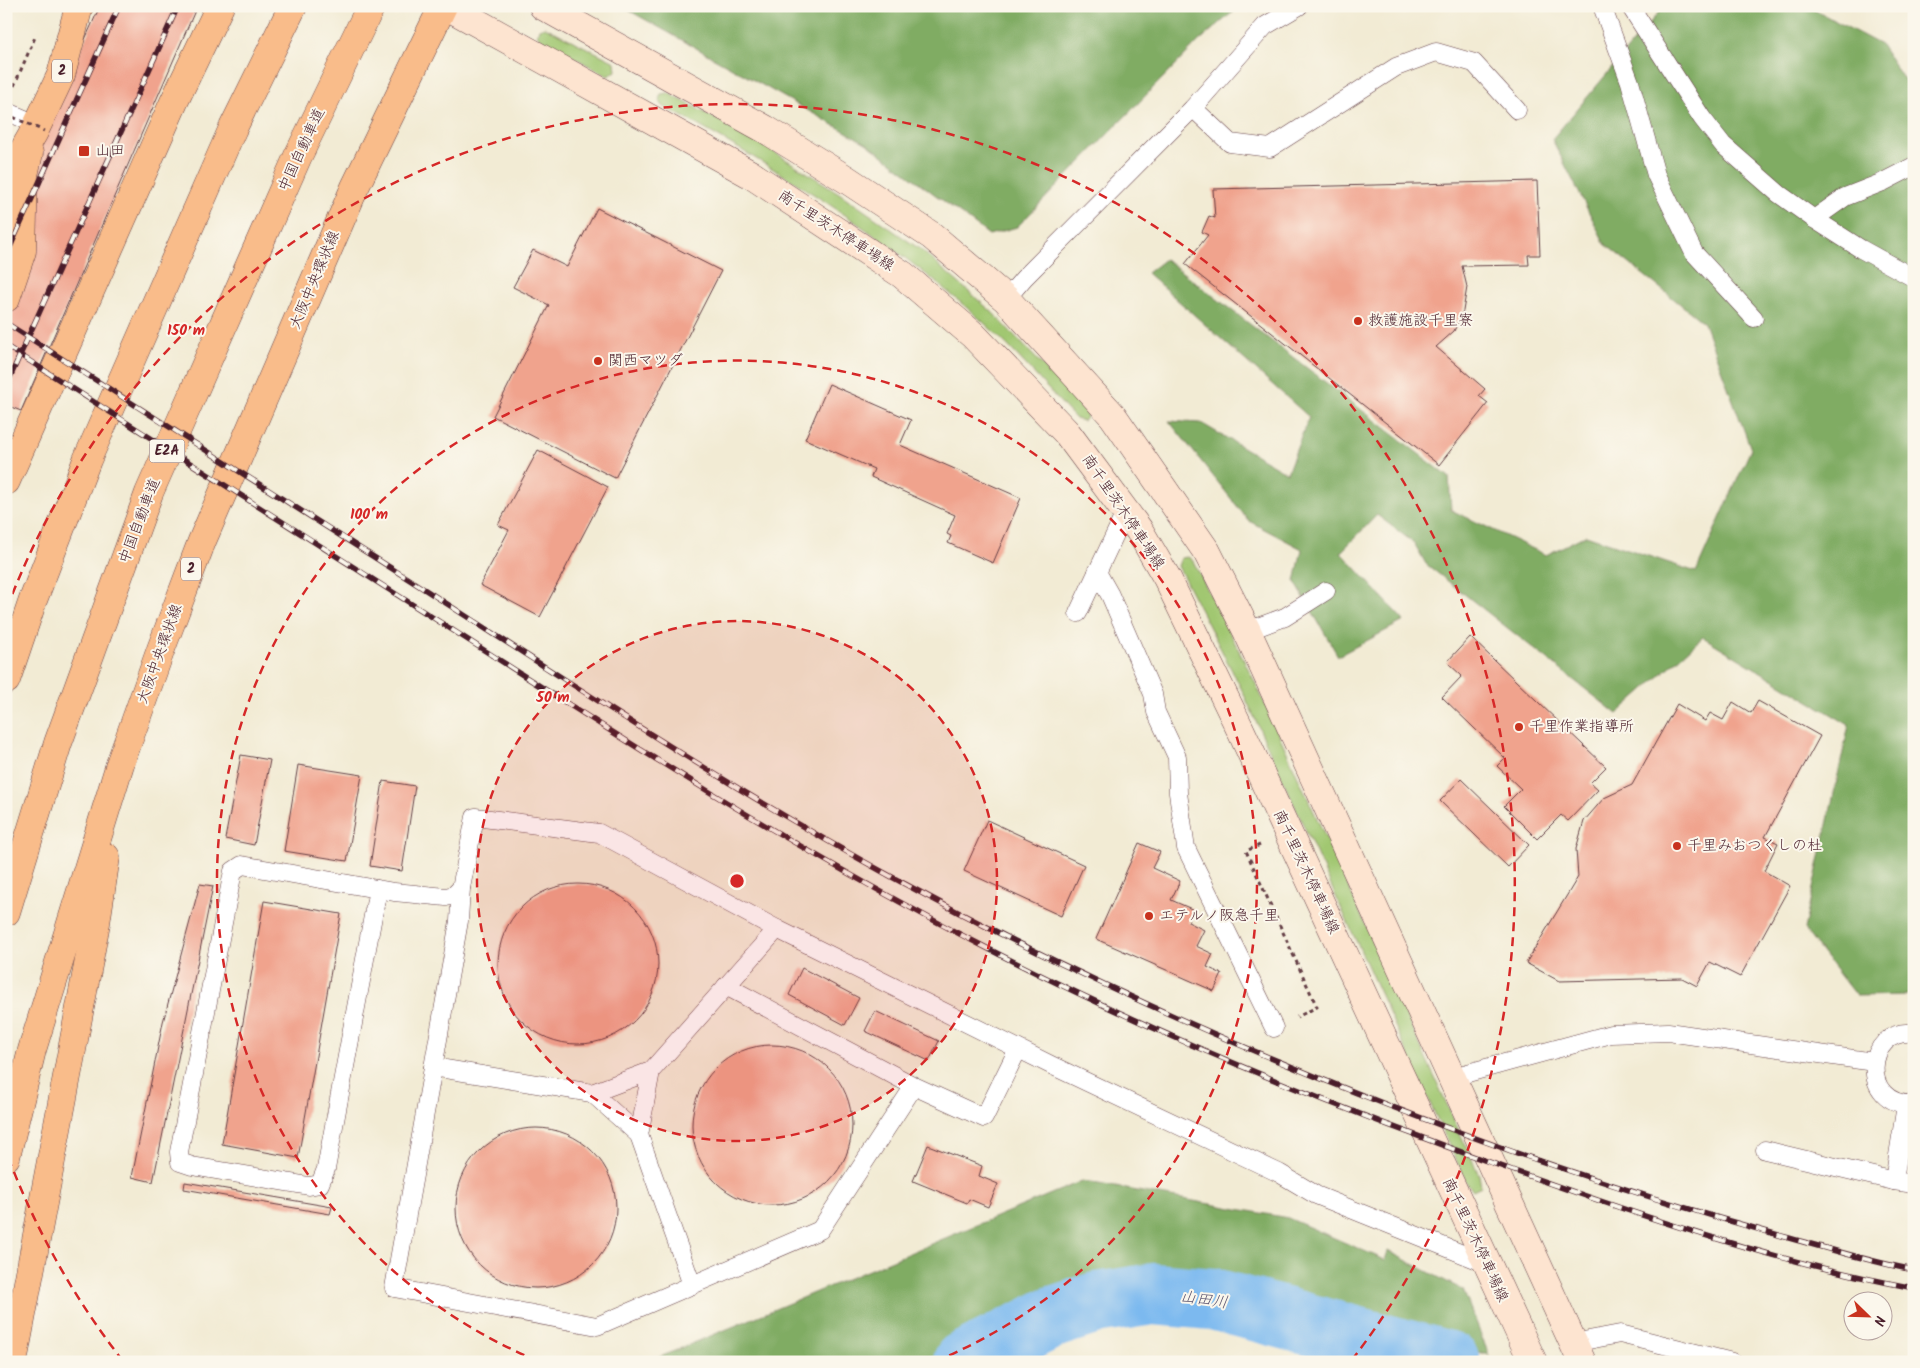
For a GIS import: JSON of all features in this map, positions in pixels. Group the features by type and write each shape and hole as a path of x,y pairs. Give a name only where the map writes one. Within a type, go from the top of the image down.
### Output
{"main road":[{"name":"2","path":"6,298 22,251 24,175 38,129 61,75 79,6"},
{"path":"6,480 170,111 220,6"},
{"path":"6,680 33,600 87,460 233,128 293,6"},
{"name":"中国自動車道","path":"6,912 58,743 149,493 298,156 371,6"},
{"name":"大阪中央環状線","path":"6,1157 32,1050 120,764 161,649 206,532 354,187 443,6"},
{"name":"南千里茨木停車場線","path":"446,6 750,174 903,275 973,335 1067,433 1126,511 1167,578 1241,732 1485,1263 1533,1362"},
{"path":"543,6 765,129 846,179 932,236 1006,299 1113,416 1207,552 1248,631 1578,1352"},
{"name":"2","path":"6,181 38,129"},
{"path":"13,1362 96,923 120,764"}],"lane":[{"path":"1006,299 1029,272 1193,108 1265,26 1299,6"},
{"path":"1602,6 1630,82 1656,175 1694,253 1754,318"},
{"path":"1630,6 1712,133 1753,173 1814,219 1861,249 1914,278"},
{"path":"1193,108 1230,144 1270,148 1396,67 1436,52 1474,63 1517,110"},
{"path":"8,106 38,129"},
{"path":"1814,219 1845,197 1883,182 1914,166"},
{"path":"1078,613 1126,511"},
{"path":"1097,572 1110,595 1134,649 1153,694 1156,712 1177,756 1178,794 1186,848 1274,1028"},
{"path":"1248,631 1285,617 1326,591"},
{"path":"914,1086 820,1230 597,1326 394,1288 459,921 461,888 474,817 599,833 777,929 1018,1049 1279,1172 1316,1195 1485,1263"},
{"path":"378,889 326,1169 320,1184 309,1186 192,1166 180,1162 179,1152 233,871 242,865 252,866 378,889 446,897 454,896 461,888"},
{"path":"434,1067 592,1093 651,1071 777,929"},
{"path":"726,986 914,1086 984,1118 1018,1049"},
{"path":"1453,1077 1610,1034 1668,1032 1874,1062"},
{"path":"1894,1181 1910,1105 1895,1102 1885,1095 1878,1086 1874,1074 1874,1062 1878,1050 1886,1041 1896,1035 1914,1033"},
{"path":"639,1134 651,1071"},
{"path":"592,1093 639,1134 692,1285"},
{"path":"1766,1150 1894,1181 1914,1184"},
{"path":"1578,1352 1620,1334 1732,1362"}],"path":[{"path":"37,33 8,106 38,129"},
{"path":"1268,841 1246,851 1317,1007 1274,1028"}],"green space":[{"path":"621,6 1240,6 1199,41 1017,227 989,235 866,143"},
{"path":"1664,6 1807,6 1881,45 1914,95 1914,995 1856,996 1804,929 1849,725 1703,637 1617,714 1426,564 1414,543 1377,515 1341,552 1404,621 1338,656 1295,582 1302,549 1249,521 1169,421 1201,423 1287,473 1309,417 1147,273 1165,259 1449,477 1451,510 1546,555 1586,535 1696,572 1751,449 1704,323 1605,244 1552,139"},
{"path":"545,27 615,62 616,71 608,76 540,39 537,34 539,29"},
{"path":"668,93 757,141 839,193 921,250 992,312 1086,411 1087,417 1083,421 1076,419 995,333 907,259 829,204 748,154 663,106 659,100 661,94"},
{"path":"1188,557 1193,561 1255,682 1479,1175 1481,1186 1473,1190 1466,1182 1241,688 1178,566 1181,558"},
{"path":"1082,1181 1288,1218 1385,1260 1388,1251 1463,1290 1489,1355 1215,1285 1153,1279 1097,1287 1053,1301 927,1362 648,1362"}],"building":[{"path":"100,6 197,6 21,411 6,405 6,216"},
{"name":"救護施設千里寮","path":"1537,181 1540,255 1528,255 1529,265 1462,266 1467,287 1463,311 1454,331 1436,347 1485,389 1479,396 1488,403 1439,465 1185,264 1208,235 1202,232 1209,216 1215,218 1213,189"},
{"name":"関西マツダ","path":"597,208 721,271 615,478 493,416 549,305 513,287 533,250 567,267"},
{"path":"829,384 911,420 900,445 1021,498 993,563 948,543 951,536 947,534 955,515 871,477 874,469 805,439"},
{"path":"538,450 608,487 540,617 480,585 509,530 498,525"},
{"name":"千里作業指導所","path":"1470,637 1606,767 1590,783 1598,790 1568,821 1561,815 1537,839 1504,806 1521,789 1497,766 1505,758 1442,697 1462,676 1447,662"},
{"name":"千里みおつくしの杜","path":"1758,701 1820,736 1765,837 1778,843 1764,871 1790,886 1740,977 1710,962 1697,986 1682,978 1559,981 1526,963 1578,877 1576,849 1584,821 1604,798 1632,785 1677,704 1705,721 1710,713 1723,720 1733,702 1751,713"},
{"path":"241,755 270,760 254,845 225,839"},
{"path":"298,765 362,775 347,861 284,851"},
{"path":"1461,779 1529,845 1508,867 1440,801"},
{"path":"383,781 415,786 402,871 370,866"},
{"path":"987,820 1084,865 1061,916 964,871"},
{"name":"エテルノ阪急千里","path":"1139,843 1160,852 1152,868 1180,881 1171,900 1194,910 1188,922 1204,930 1196,946 1213,954 1207,967 1222,974 1214,991 1096,939"},
{"path":"200,884 213,886 153,1182 132,1177 163,1022"},
{"path":"586,884 616,893 635,907 645,919 652,933 657,948 657,980 652,995 645,1009 635,1021 623,1031 601,1041 586,1044 570,1044 555,1041 533,1031 511,1009 499,980 498,956 501,941 511,919 533,897 562,885"},
{"path":"264,901 341,914 298,1158 222,1144"},
{"path":"802,968 859,998 845,1025 789,995"},
{"path":"875,1011 939,1041 929,1061 865,1031"},
{"path":"780,1045 810,1054 829,1068 839,1080 846,1094 851,1109 851,1141 846,1156 839,1170 829,1182 817,1192 795,1202 780,1205 764,1205 749,1202 727,1192 705,1170 693,1141 692,1117 695,1102 705,1080 727,1058 756,1046"},
{"path":"528,1128 544,1128 574,1137 593,1151 610,1177 616,1200 616,1216 610,1239 593,1265 574,1279 559,1285 544,1288 528,1288 498,1279 474,1259 465,1246 459,1231 456,1216 456,1200 465,1170 485,1146 498,1137 513,1131"},
{"path":"928,1145 982,1166 979,1176 998,1184 988,1207 969,1199 967,1203 913,1181"},
{"path":"185,1182 332,1207 330,1214 184,1189"}],"waterway":[{"name":"山田川","path":"964,1362 1053,1317 1096,1303 1153,1294 1213,1299 1449,1362"}],"railway":[{"path":"6,256 119,6"},
{"path":"6,386 178,6"},
{"path":"6,323 597,700 773,809 892,877 1042,955 1196,1026 1274,1059 1431,1122 1511,1151 1719,1218 1851,1255 1914,1270"},
{"path":"6,346 607,729 729,804 914,910 1042,976 1240,1066 1444,1146 1611,1205 1710,1237 1811,1265 1914,1288"}],"place":[{"name":"山田","path":"84,151"},
{"name":"救護施設千里寮","path":"1358,321"},
{"name":"関西マツダ","path":"598,361"},
{"name":"千里作業指導所","path":"1519,727"},
{"name":"千里みおつくしの杜","path":"1677,846"},
{"name":"エテルノ阪急千里","path":"1149,916"}]}
